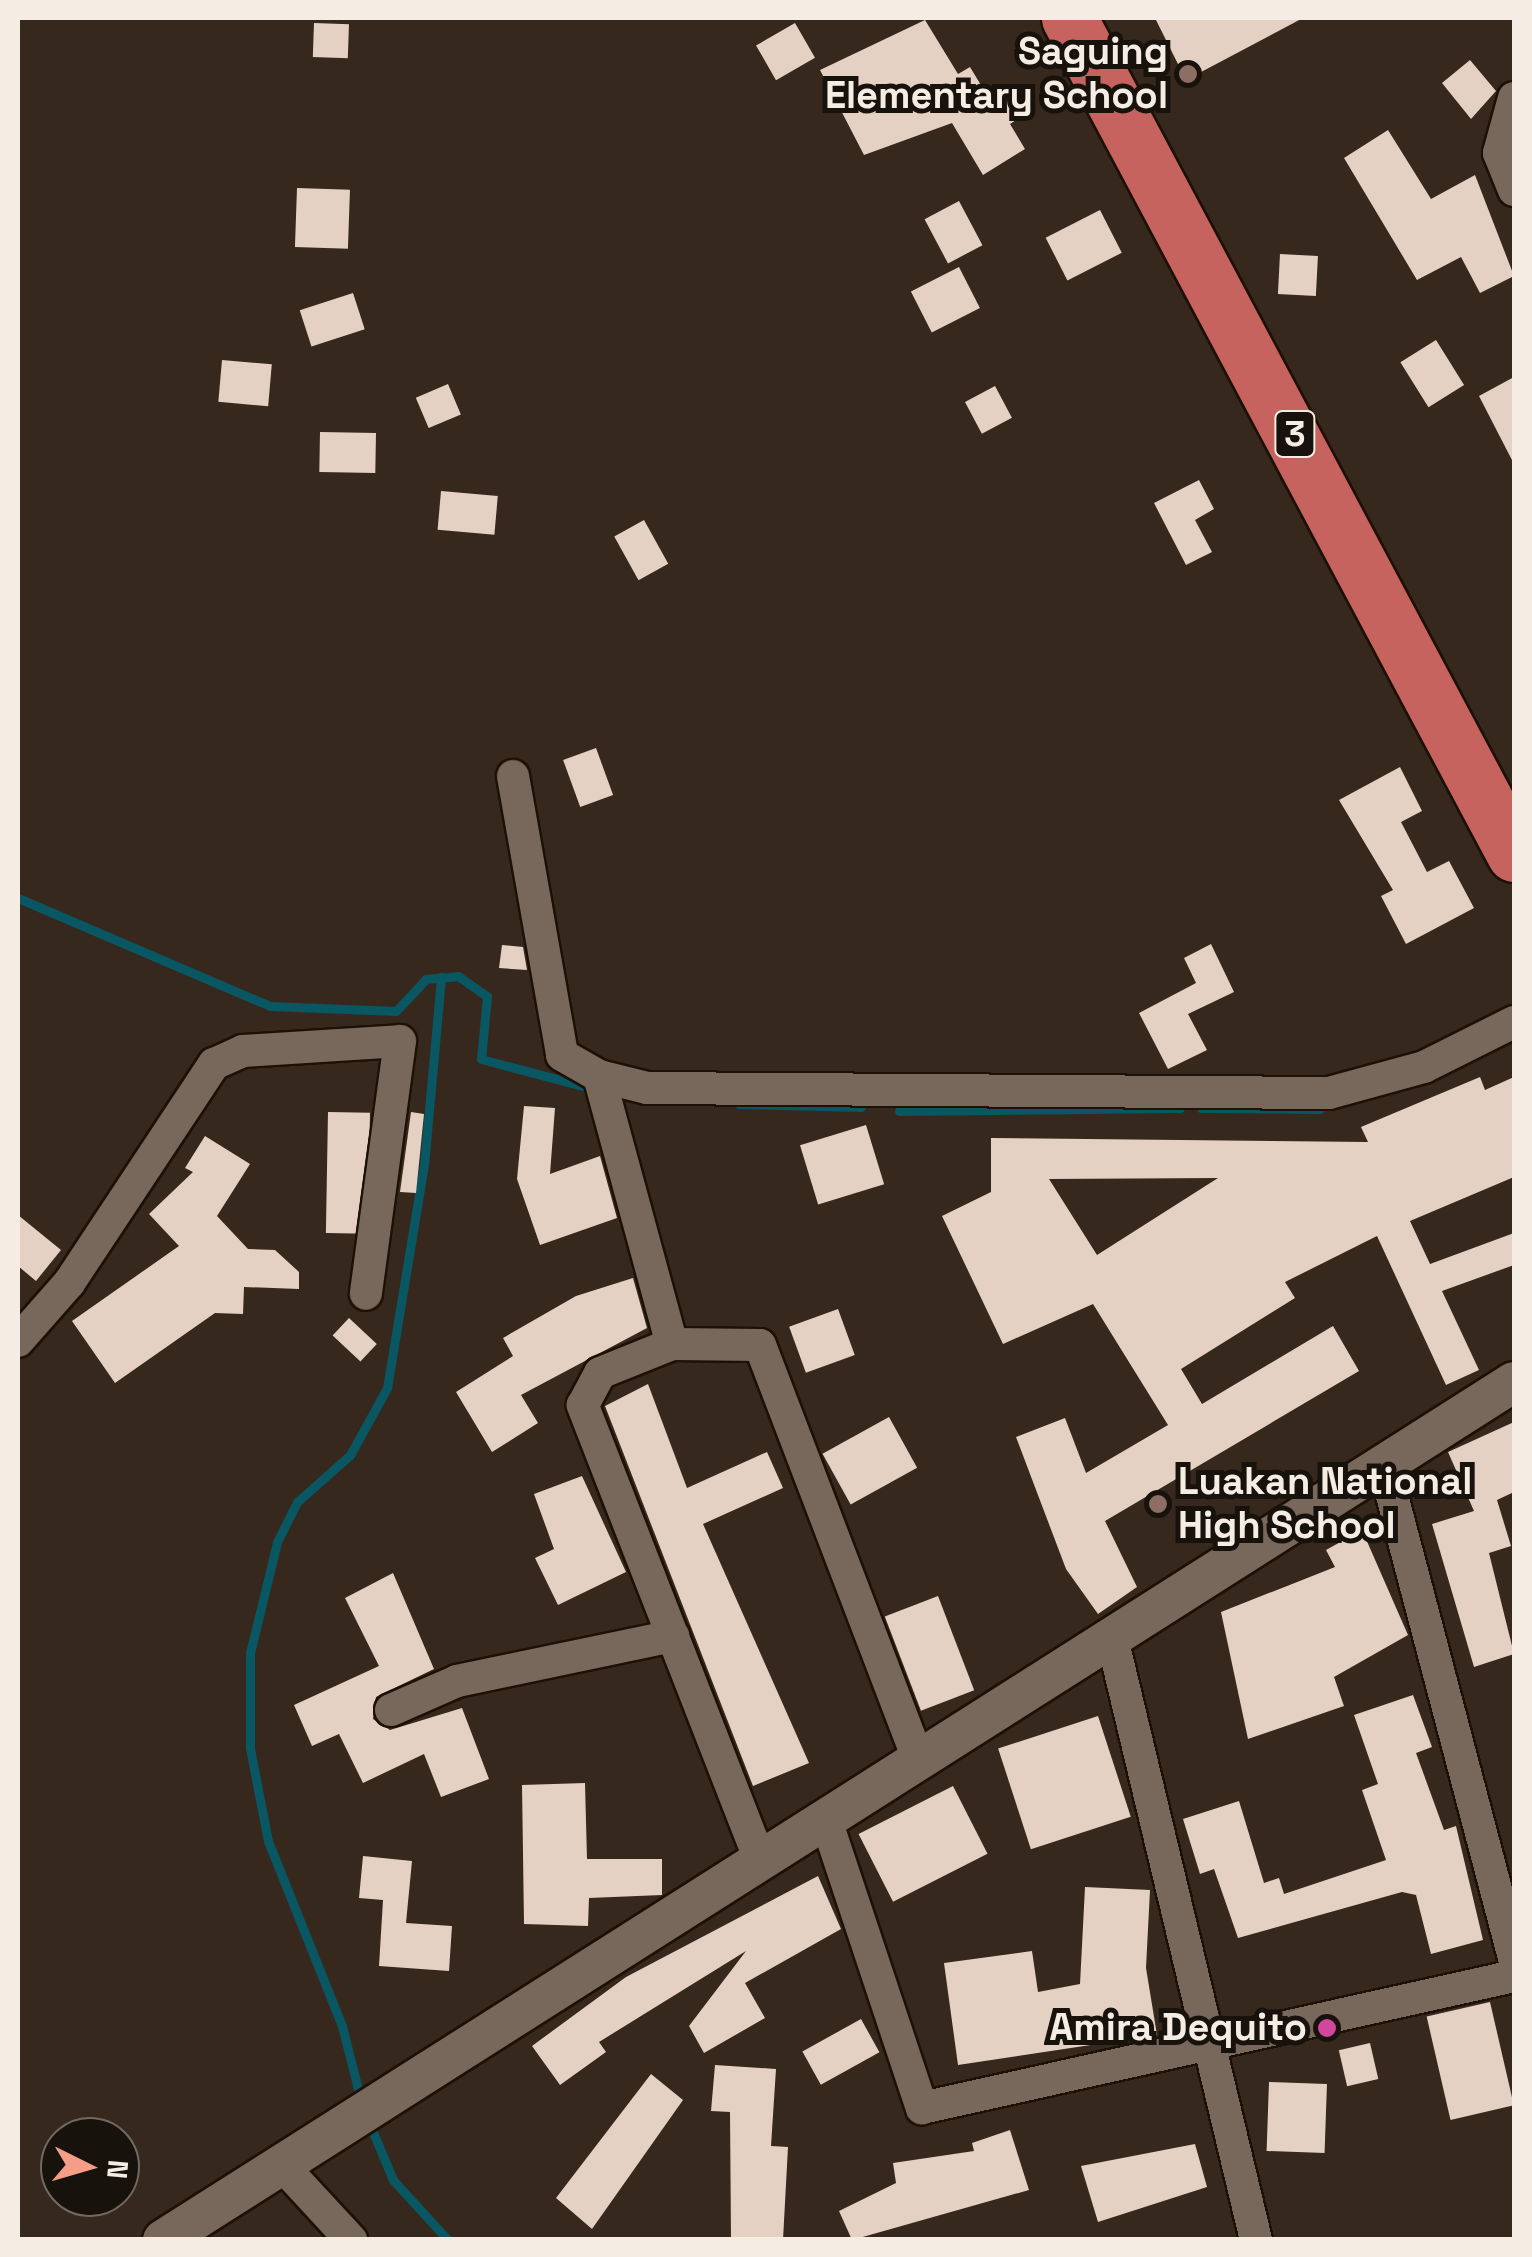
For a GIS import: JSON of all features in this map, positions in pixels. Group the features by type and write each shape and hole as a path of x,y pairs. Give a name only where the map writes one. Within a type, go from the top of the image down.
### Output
{"highway":[{"name":"3","path":"1069,18 1514,854"}],"street":[{"path":"1514,98 1499,153 1514,190"},
{"path":"513,776 562,1055 599,1076 647,1088 1329,1092 1424,1067 1514,1022"},
{"path":"18,1341 69,1283 214,1064 242,1051 400,1040 366,1294"},
{"path":"599,1076 672,1344"},
{"path":"758,1855 583,1405 600,1373 672,1344 760,1345 919,1762"},
{"path":"163,2240 758,1855 826,1820 1113,1642 1514,1382"},
{"path":"1385,1469 1514,1958"},
{"path":"391,1710 457,1681 672,1636"},
{"path":"1113,1642 1206,2046 1256,2240"},
{"path":"826,1820 922,2108 1514,1976"},
{"path":"280,2162 352,2240"}],"building":[{"path":"1155,18 1303,18 1186,80"},
{"path":"925,20 958,74 970,67 993,105 1009,95 1022,116 1010,124 1025,149 983,175 952,123 864,155 820,70"},
{"path":"314,23 349,24 348,58 313,57"},
{"path":"795,23 815,58 776,80 756,46"},
{"path":"1470,60 1496,91 1471,119 1442,83"},
{"path":"1388,130 1431,199 1475,175 1514,276 1480,293 1461,257 1417,280 1344,158"},
{"path":"297,188 350,190 348,249 295,247"},
{"path":"959,201 982,245 948,263 925,219"},
{"path":"1100,210 1122,253 1067,280 1046,238"},
{"path":"1280,254 1318,256 1316,296 1278,294"},
{"path":"959,267 980,308 932,333 911,292"},
{"path":"353,293 365,329 311,346 300,310"},
{"path":"1436,340 1464,385 1428,407 1400,362"},
{"path":"222,360 272,364 268,406 218,402"},
{"path":"1514,377 1514,464 1479,396"},
{"path":"448,384 461,414 429,428 416,398"},
{"path":"995,386 1012,418 982,434 965,402"},
{"path":"320,432 376,433 375,473 319,472"},
{"path":"1199,480 1214,509 1195,520 1212,552 1186,565 1154,503"},
{"path":"441,491 498,496 494,535 438,530"},
{"path":"644,520 668,564 639,580 614,536"},
{"path":"596,748 613,795 580,807 563,760"},
{"path":"1400,767 1422,811 1401,822 1427,872 1449,861 1474,908 1406,944 1381,896 1393,890 1339,800"},
{"path":"1211,944 1234,992 1188,1014 1207,1050 1168,1069 1139,1013 1196,983 1184,958"},
{"path":"502,945 523,947 527,970 499,968"},
{"path":"1480,1077 1485,1090 1514,1077 1514,1177 1410,1221 1430,1264 1514,1233 1514,1265 1442,1291 1479,1370 1446,1385 1377,1236 1285,1282 1295,1298 1181,1369 1202,1404 1333,1326 1359,1371 1105,1521 1137,1587 1098,1614 1066,1569 1016,1437 1065,1418 1086,1473 1168,1425 1093,1304 1003,1344 942,1216 991,1192 991,1138 1368,1142 1361,1127","holes":["1218,1178 1097,1255 1049,1179"]},
{"path":"524,1106 555,1108 550,1174 600,1156 617,1218 540,1245 517,1179"},
{"path":"328,1112 370,1113 368,1234 326,1233"},
{"path":"411,1112 424,1114 416,1193 400,1192"},
{"path":"866,1125 884,1184 818,1204 800,1145"},
{"path":"205,1136 250,1164 217,1216 248,1249 275,1250 299,1272 299,1289 244,1287 243,1314 215,1313 115,1383 72,1321 179,1246 149,1214 193,1172 185,1168"},
{"path":"18,1215 61,1250 36,1281 18,1266"},
{"path":"633,1278 647,1328 521,1395 538,1423 492,1452 456,1392 513,1356 503,1338 576,1296"},
{"path":"838,1309 855,1355 806,1373 789,1327"},
{"path":"349,1318 377,1344 360,1361 333,1336"},
{"path":"648,1384 687,1488 767,1452 783,1488 703,1524 809,1763 753,1786 605,1406"},
{"path":"889,1417 917,1468 851,1505 823,1454"},
{"path":"1514,1422 1514,1492 1497,1500 1511,1546 1489,1553 1514,1654 1474,1667 1432,1524 1474,1511 1448,1452"},
{"path":"582,1476 626,1572 558,1605 535,1558 554,1549 534,1494"},
{"path":"1362,1530 1408,1635 1334,1677 1344,1706 1248,1739 1221,1612 1335,1567 1326,1550"},
{"path":"393,1573 434,1669 376,1697 373,1719 390,1730 462,1708 489,1779 441,1797 424,1754 363,1783 339,1734 312,1746 294,1705 379,1666 345,1598"},
{"path":"938,1596 974,1690 921,1711 885,1616"},
{"path":"1413,1695 1432,1747 1416,1753 1444,1830 1456,1826 1483,1940 1431,1954 1416,1895 1402,1892 1238,1938 1214,1869 1200,1874 1183,1819 1239,1801 1264,1883 1279,1878 1284,1894 1386,1860 1362,1790 1378,1784 1354,1715"},
{"path":"1098,1716 1131,1817 1031,1849 998,1748"},
{"path":"585,1783 587,1859 662,1859 662,1895 589,1898 588,1926 524,1924 522,1785"},
{"path":"953,1786 988,1854 893,1902 859,1834"},
{"path":"363,1856 412,1861 406,1923 452,1926 449,1971 379,1966 383,1900 359,1898"},
{"path":"818,1876 841,1929 745,1983 765,2018 704,2053 689,2026 746,1951 599,2042 606,2052 560,2085 532,2046 626,1977"},
{"path":"1085,1887 1150,1890 1146,1968 1157,2035 958,2065 944,1963 1032,1951 1038,1992 1080,1984"},
{"path":"1490,2002 1514,2105 1451,2120 1427,2017"},
{"path":"861,2019 879,2052 821,2085 802,2051"},
{"path":"1370,2043 1378,2079 1347,2086 1339,2050"},
{"path":"715,2065 776,2069 771,2146 788,2147 783,2240 731,2240 730,2112 711,2111"},
{"path":"651,2074 683,2100 592,2229 556,2198"},
{"path":"1269,2082 1327,2084 1325,2153 1267,2151"},
{"path":"1010,2130 1029,2190 852,2240 839,2211 896,2183 893,2163 974,2151 972,2143"},
{"path":"1195,2144 1207,2187 1098,2222 1081,2166"}],"waterway":[{"path":"18,898 270,1006 396,1011 426,979 458,976 487,996 481,1059 583,1086"},
{"path":"361,2101 342,2026 268,1841 250,1748 250,1653 277,1542 297,1502 350,1455 387,1388 424,1165 441,977"},
{"path":"739,1104 861,1107"},
{"path":"899,1111 1180,1108"},
{"path":"1201,1108 1320,1109"},
{"path":"368,2120 393,2180 448,2240"}],"place":[{"name":"Saguing Elementary School","path":"1188,74"},
{"name":"Luakan National High School","path":"1158,1504"},
{"name":"Amira Dequito","path":"1327,2028"}]}
